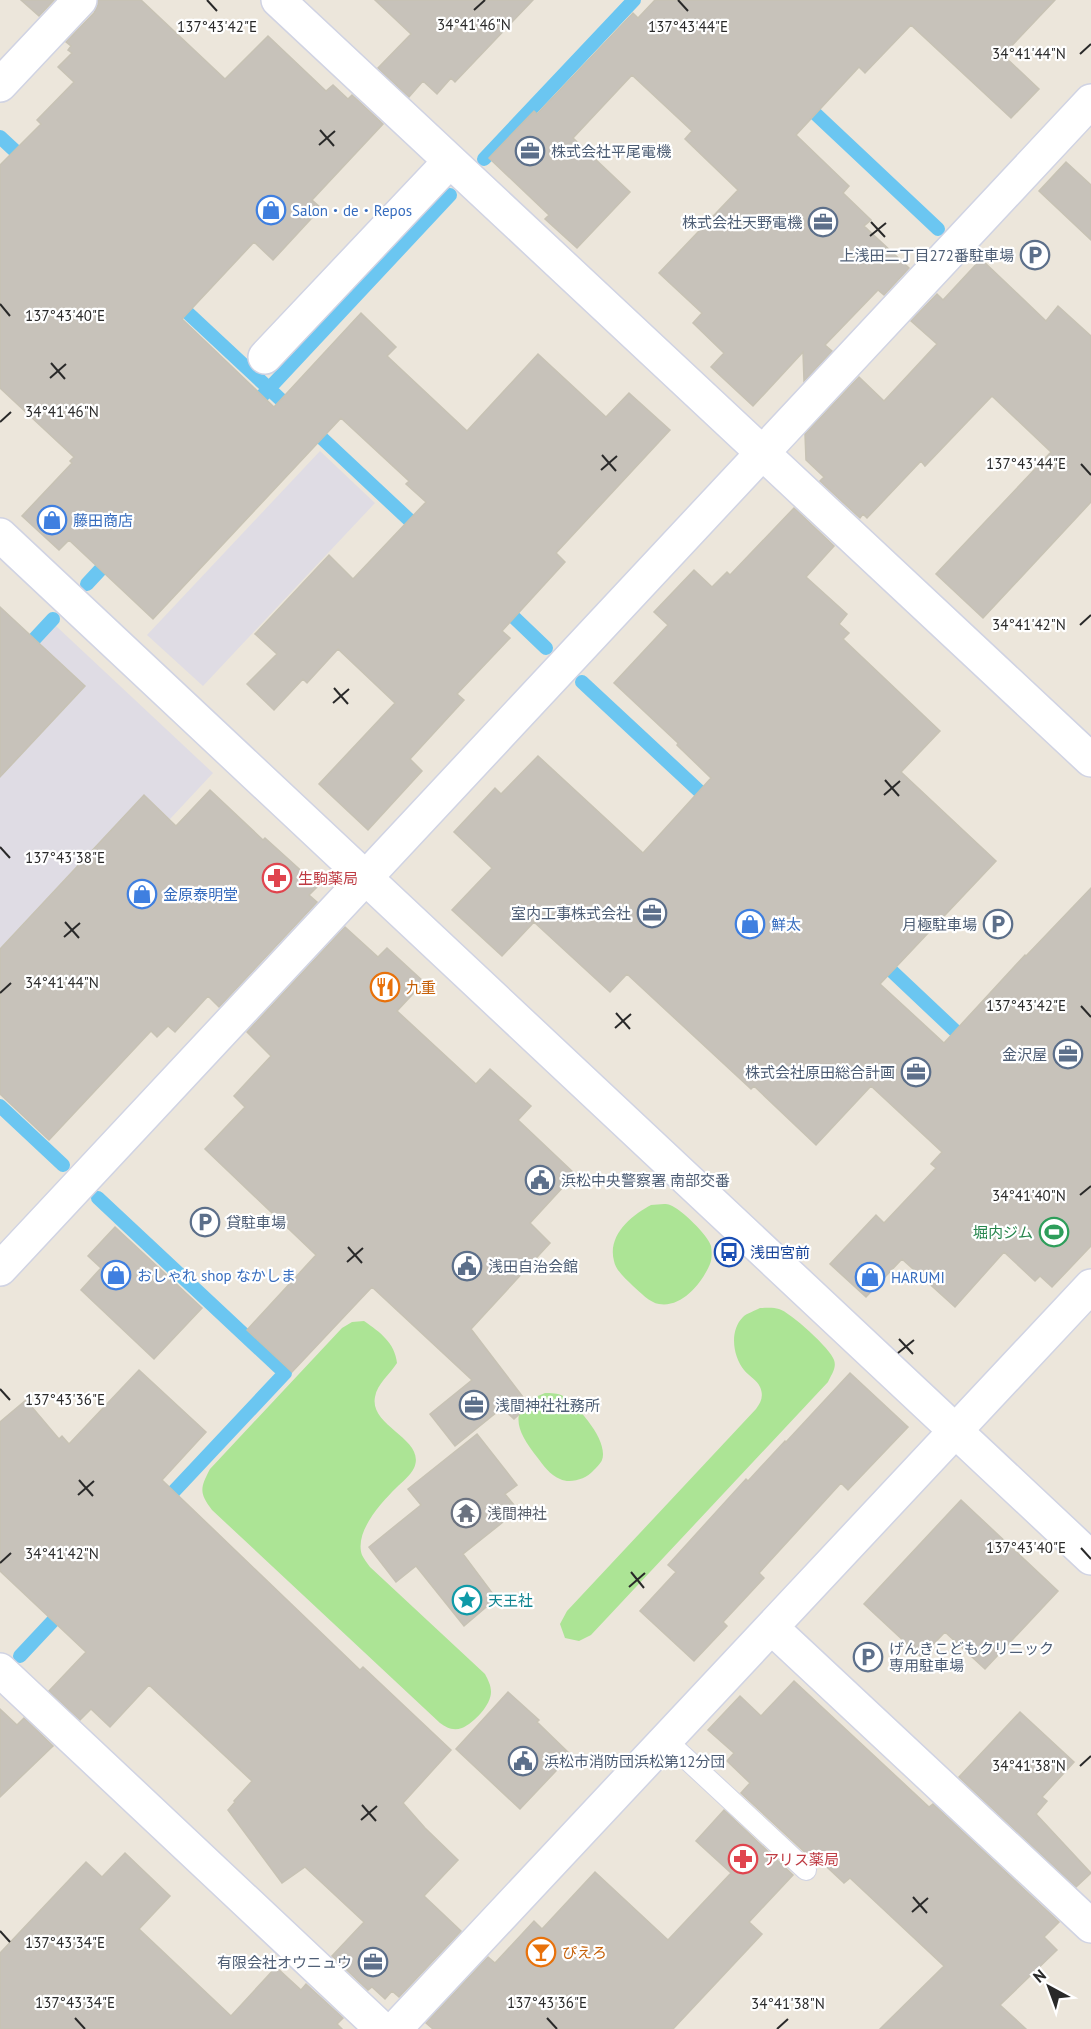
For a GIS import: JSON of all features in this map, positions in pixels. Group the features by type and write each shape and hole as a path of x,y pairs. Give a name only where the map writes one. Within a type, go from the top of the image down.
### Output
{"street":[{"path":"0,85 80,0"},
{"path":"278,0 1091,760"},
{"path":"0,1269 1091,101"},
{"path":"265,357 450,160"},
{"path":"0,535 1091,1558"},
{"path":"395,2029 1091,1286"},
{"path":"772,1628 1091,1926"},
{"path":"0,1670 382,2029"}],"lane":[{"path":"666,1740 806,1870"}],"shaded area":[{"path":"320,451 375,503 203,686 147,635"},
{"path":"56,626 213,773 0,1001 0,686"}],"green space":[{"path":"666,1204 675,1207 700,1229 711,1246 711,1262 702,1279 683,1298 667,1304 652,1302 645,1297 622,1275 614,1261 614,1243 618,1234 629,1220 651,1205"},
{"path":"760,1308 774,1308 784,1312 826,1348 835,1363 828,1382 591,1635 579,1641 565,1638 560,1624 567,1611 759,1404 762,1396 760,1387 740,1364 735,1351 734,1336 739,1323 745,1316"},
{"path":"364,1321 390,1344 397,1363 378,1388 375,1407 380,1417 413,1449 416,1458 410,1474 370,1518 362,1537 362,1555 370,1567 485,1674 491,1689 488,1702 476,1718 467,1726 459,1729 440,1723 212,1510 203,1495 204,1481 210,1469 342,1328 352,1322"},
{"path":"545,1393 559,1394 569,1401 591,1425 601,1443 603,1452 601,1461 590,1474 582,1478 568,1481 553,1475 530,1447 520,1429 518,1421 524,1406"}],"building":[{"path":"21,0 54,0 39,16"},
{"path":"98,0 141,0 225,79 268,36 326,91 333,85 348,99 352,95 383,124 312,200 321,208 273,260 254,242 182,319 274,407 361,313 396,347 387,356 467,431 538,354 606,417 629,393 670,430 556,553 565,562 502,631 510,638 457,694 464,700 410,759 422,771 368,830 319,784 395,703 338,649 307,683 303,679 274,710 247,684 277,654 255,634 329,555 353,579 426,502 406,484 409,481 341,418 153,619 69,540 59,550 22,516 72,463 70,461 74,457 0,388 0,165 41,124 37,120 74,82 58,67 72,53 68,50 71,46 66,42 94,13"},
{"path":"375,0 533,0 455,82 451,78 437,94 423,81 409,97 378,68 411,34"},
{"path":"655,0 1055,0 1003,55 1039,89 1011,118 911,25 865,73 859,67 796,135 849,186 843,193 871,220 864,226 909,268 884,295 878,290 825,345 832,351 804,381 803,352 753,406 711,367 724,353 693,323 702,313 659,273 738,190 685,139 692,131 632,75 573,138 630,192 577,248 545,219 549,215 489,158 534,111 537,114 633,13 638,18"},
{"path":"1066,162 1091,185 1091,240 1039,191"},
{"path":"981,259 1046,321 1058,306 1091,336 1091,502 983,618 936,574 1051,452 992,396 925,466 921,461 867,518 863,514 860,518 820,481 824,477 806,460 805,434 859,377 884,401 937,344 911,321 937,294 943,300"},
{"path":"794,508 834,546 806,577 847,614 839,624 849,633 843,639 940,731 901,772 996,861 880,984 944,1043 1091,888 1091,1246 1052,1287 1040,1276 1035,1281 1004,1252 955,1307 902,1259 866,1297 830,1264 876,1215 884,1223 936,1168 931,1164 942,1152 871,1086 816,1145 754,1086 751,1089 627,974 610,992 534,922 502,956 452,910 492,868 454,832 495,788 501,794 538,756 643,853 711,778 677,745 678,743 614,683 668,625 654,612 694,570 712,587 727,572 730,575"},
{"path":"0,607 85,686 0,777"},
{"path":"210,790 263,840 265,838 318,886 309,895 317,902 219,1007 208,996 175,1032 168,1026 157,1037 151,1031 49,1140 0,1094 0,949 144,795 176,826"},
{"path":"345,927 378,957 387,948 424,982 397,1011 476,1084 490,1069 531,1106 518,1120 575,1174 530,1223 550,1243 471,1329 529,1405 514,1419 502,1408 455,1446 430,1414 472,1380 372,1287 292,1372 247,1330 316,1255 205,1149 245,1107 234,1096 271,1056 247,1032"},
{"path":"115,1227 202,1308 154,1359 81,1290 101,1268 88,1256"},
{"path":"139,1370 206,1432 162,1480 360,1670 363,1667 451,1750 403,1803 458,1860 424,1896 461,1931 399,1997 392,1991 385,1999 372,1987 368,1990 332,1956 364,1922 305,1867 282,1883 228,1810 252,1781 149,1685 110,1727 91,1709 80,1720 49,1691 86,1652 0,1571 0,1422 26,1400 59,1439 62,1436 69,1444"},
{"path":"850,1373 908,1427 848,1490 841,1483 759,1573 764,1578 723,1622 727,1626 694,1661 640,1611 676,1572 668,1565 746,1479 748,1481"},
{"name":"浅間神社","path":"477,1434 517,1485 505,1494 518,1510 463,1554 493,1594 487,1598 491,1603 464,1626 416,1566 396,1582 369,1547 421,1505 408,1489"},
{"path":"961,1500 1058,1591 985,1669 945,1632 921,1657 864,1604"},
{"path":"794,1681 929,1807 933,1804 1059,1922 1044,1937 1057,1950 1000,2005 1026,2029 880,2029 944,1966 850,1878 844,1883 813,1854 810,1857 741,1793 750,1783 727,1761 734,1753 708,1730 740,1696 761,1716"},
{"name":"浜松市消防団浜松第12分団","path":"508,1692 539,1720 537,1722 571,1755 520,1809 456,1749"},
{"path":"0,1709 17,1725 24,1718 53,1746 0,1797"},
{"path":"1020,1712 1074,1762 1042,1797 1047,1801 1036,1814 1091,1873 1076,1887 959,1777"},
{"path":"724,1810 793,1875 749,1922 762,1934 673,2029 433,2029 426,2023 488,1957 495,1963 534,1921 542,1929 595,1872 668,1940 731,1873 696,1841"},
{"path":"125,1853 170,1896 139,1929 231,2016 276,1967 301,1990 306,1984 343,2018 337,2024 342,2029 0,2029 0,1953 86,1862 102,1877"}],"waterway":[{"path":"484,159 634,0"},
{"path":"803,102 938,229"},
{"path":"0,137 27,162"},
{"path":"263,395 450,195"},
{"path":"174,300 294,412"},
{"path":"310,427 421,531"},
{"path":"87,584 113,556"},
{"path":"501,605 546,648"},
{"path":"0,676 53,619"},
{"path":"582,682 712,803"},
{"path":"879,959 968,1043"},
{"path":"0,1106 63,1165"},
{"path":"98,1198 285,1373 162,1504"},
{"path":"20,1656 65,1608"}],"place":[{"name":"株式会社平尾電機","path":"530,151"},
{"name":"Salon・de・Repos","path":"271,210"},
{"name":"株式会社天野電機","path":"823,222"},
{"name":"上浅田二丁目272番駐車場","path":"1035,255"},
{"name":"藤田商店","path":"52,520"},
{"name":"生駒薬局","path":"277,878"},
{"name":"金原泰明堂","path":"142,894"},
{"name":"室内工事株式会社","path":"652,913"},
{"name":"鮮太","path":"750,924"},
{"name":"月極駐車場","path":"998,924"},
{"name":"九重","path":"385,987"},
{"name":"金沢屋","path":"1068,1054"},
{"name":"株式会社原田総合計画","path":"916,1072"},
{"name":"浜松中央警察署 南部交番","path":"540,1180"},
{"name":"貸駐車場","path":"205,1222"},
{"name":"堀内ジム","path":"1054,1232"},
{"name":"浅田宮前","path":"729,1252"},
{"name":"浅田自治会館","path":"467,1266"},
{"name":"おしゃれ shop なかしま","path":"116,1275"},
{"name":"HARUMI","path":"870,1277"},
{"name":"浅間神社社務所","path":"474,1405"},
{"name":"浅間神社","path":"466,1513"},
{"name":"天王社","path":"467,1600"},
{"name":"げんきこどもクリニック 専用駐車場","path":"868,1657"},
{"name":"浜松市消防団浜松第12分団","path":"523,1761"},
{"name":"アリス薬局","path":"743,1859"},
{"name":"ぴえろ","path":"541,1952"},
{"name":"有限会社オウニュウ","path":"373,1962"}]}
